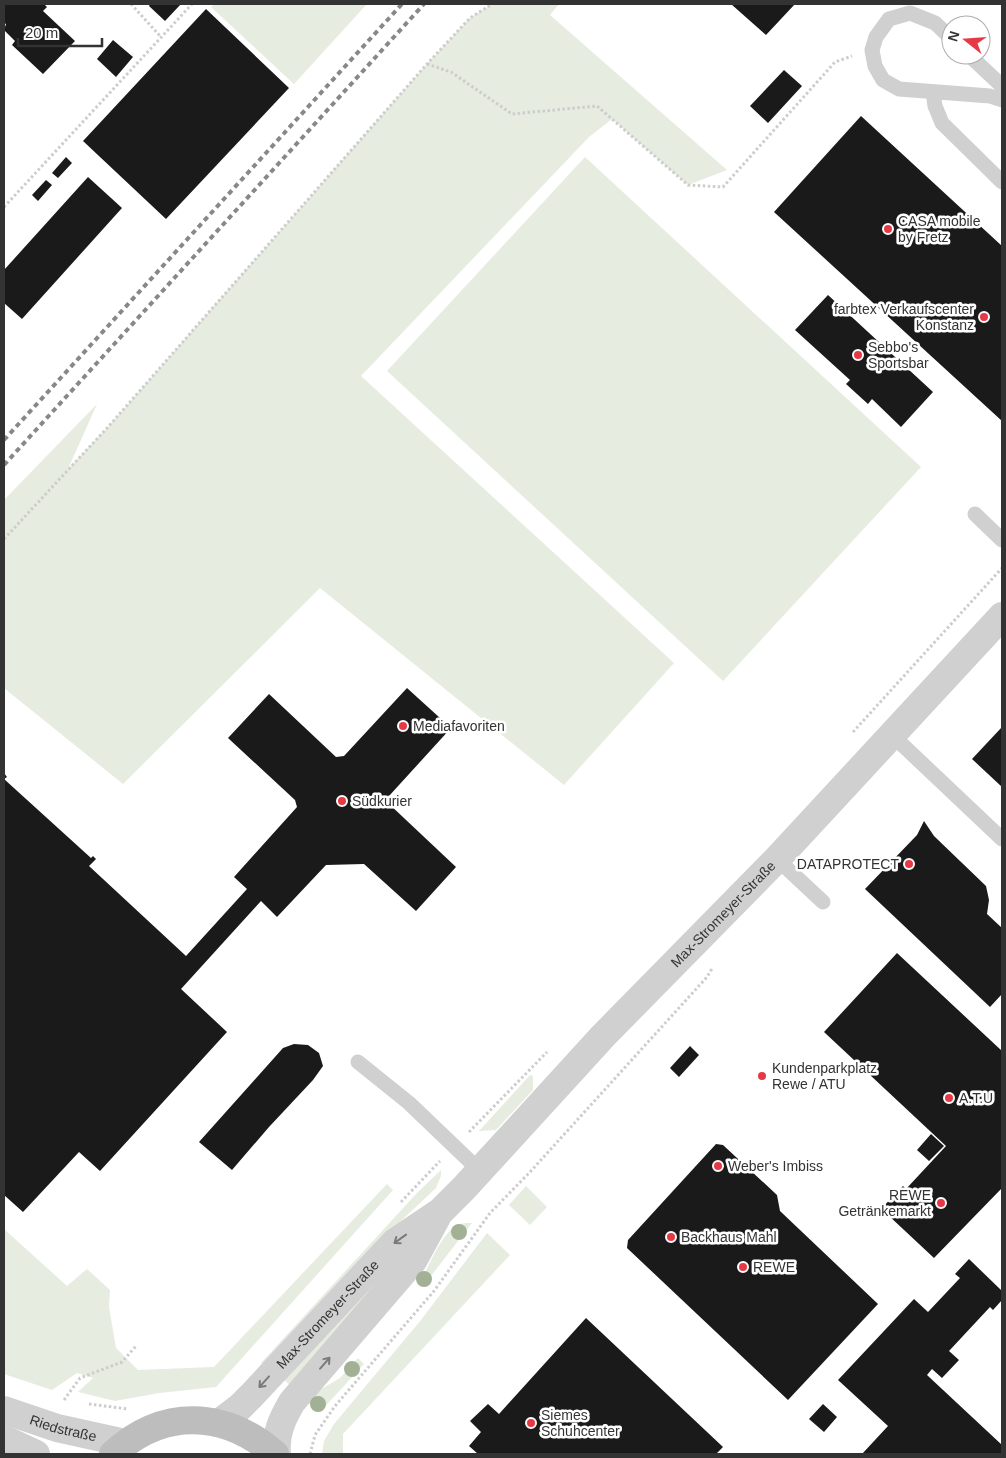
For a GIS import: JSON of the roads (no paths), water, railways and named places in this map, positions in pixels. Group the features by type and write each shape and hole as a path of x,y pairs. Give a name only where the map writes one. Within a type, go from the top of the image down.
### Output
{"street":[{"name":"Max-Stromeyer-Straße","path":"219,1423 252,1395 396,1242 440,1211 603,1036 777,859 1002,616"},
{"name":"Max-Stromeyer-Straße","path":"276,1454 278,1431 283,1417 292,1402 413,1261 440,1211"},
{"name":"Riedstraße","path":"4,1410 119,1449"},
{"path":"119,1449 154,1427 186,1420 219,1423 241,1430 260,1441 276,1454"},
{"path":"4,1439 36,1454"}],"lane":[{"path":"941,29 935,23 910,13 888,19 876,37 872,50 875,66 883,80 899,89 990,96 1002,100"},
{"path":"980,65 1002,86"},
{"path":"933,92 935,106 942,123 1002,182"},
{"path":"975,514 1002,540"},
{"path":"892,735 1002,839"},
{"path":"777,859 823,902"},
{"path":"358,1062 409,1103 479,1170"}],"railway":[{"path":"4,440 402,4"},
{"path":"4,465 424,4"}],"place":[{"name":"CASA mobile by Fretz","path":"888,229"},
{"name":"farbtex Verkaufscenter Konstanz","path":"984,317"},
{"name":"Sebbo's Sportsbar","path":"858,355"},
{"name":"Mediafavoriten","path":"403,726"},
{"name":"Südkurier","path":"342,801"},
{"name":"DATAPROTECT","path":"909,864"},
{"name":"Kundenparkplatz Rewe / ATU","path":"762,1076"},
{"name":"A.T.U","path":"949,1098"},
{"name":"Weber's Imbiss","path":"718,1166"},
{"name":"REWE Getränkemarkt","path":"941,1203"},
{"name":"Backhaus Mahl","path":"671,1237"},
{"name":"REWE","path":"743,1267"},
{"name":"Siemes Schuhcenter","path":"531,1423"}]}
